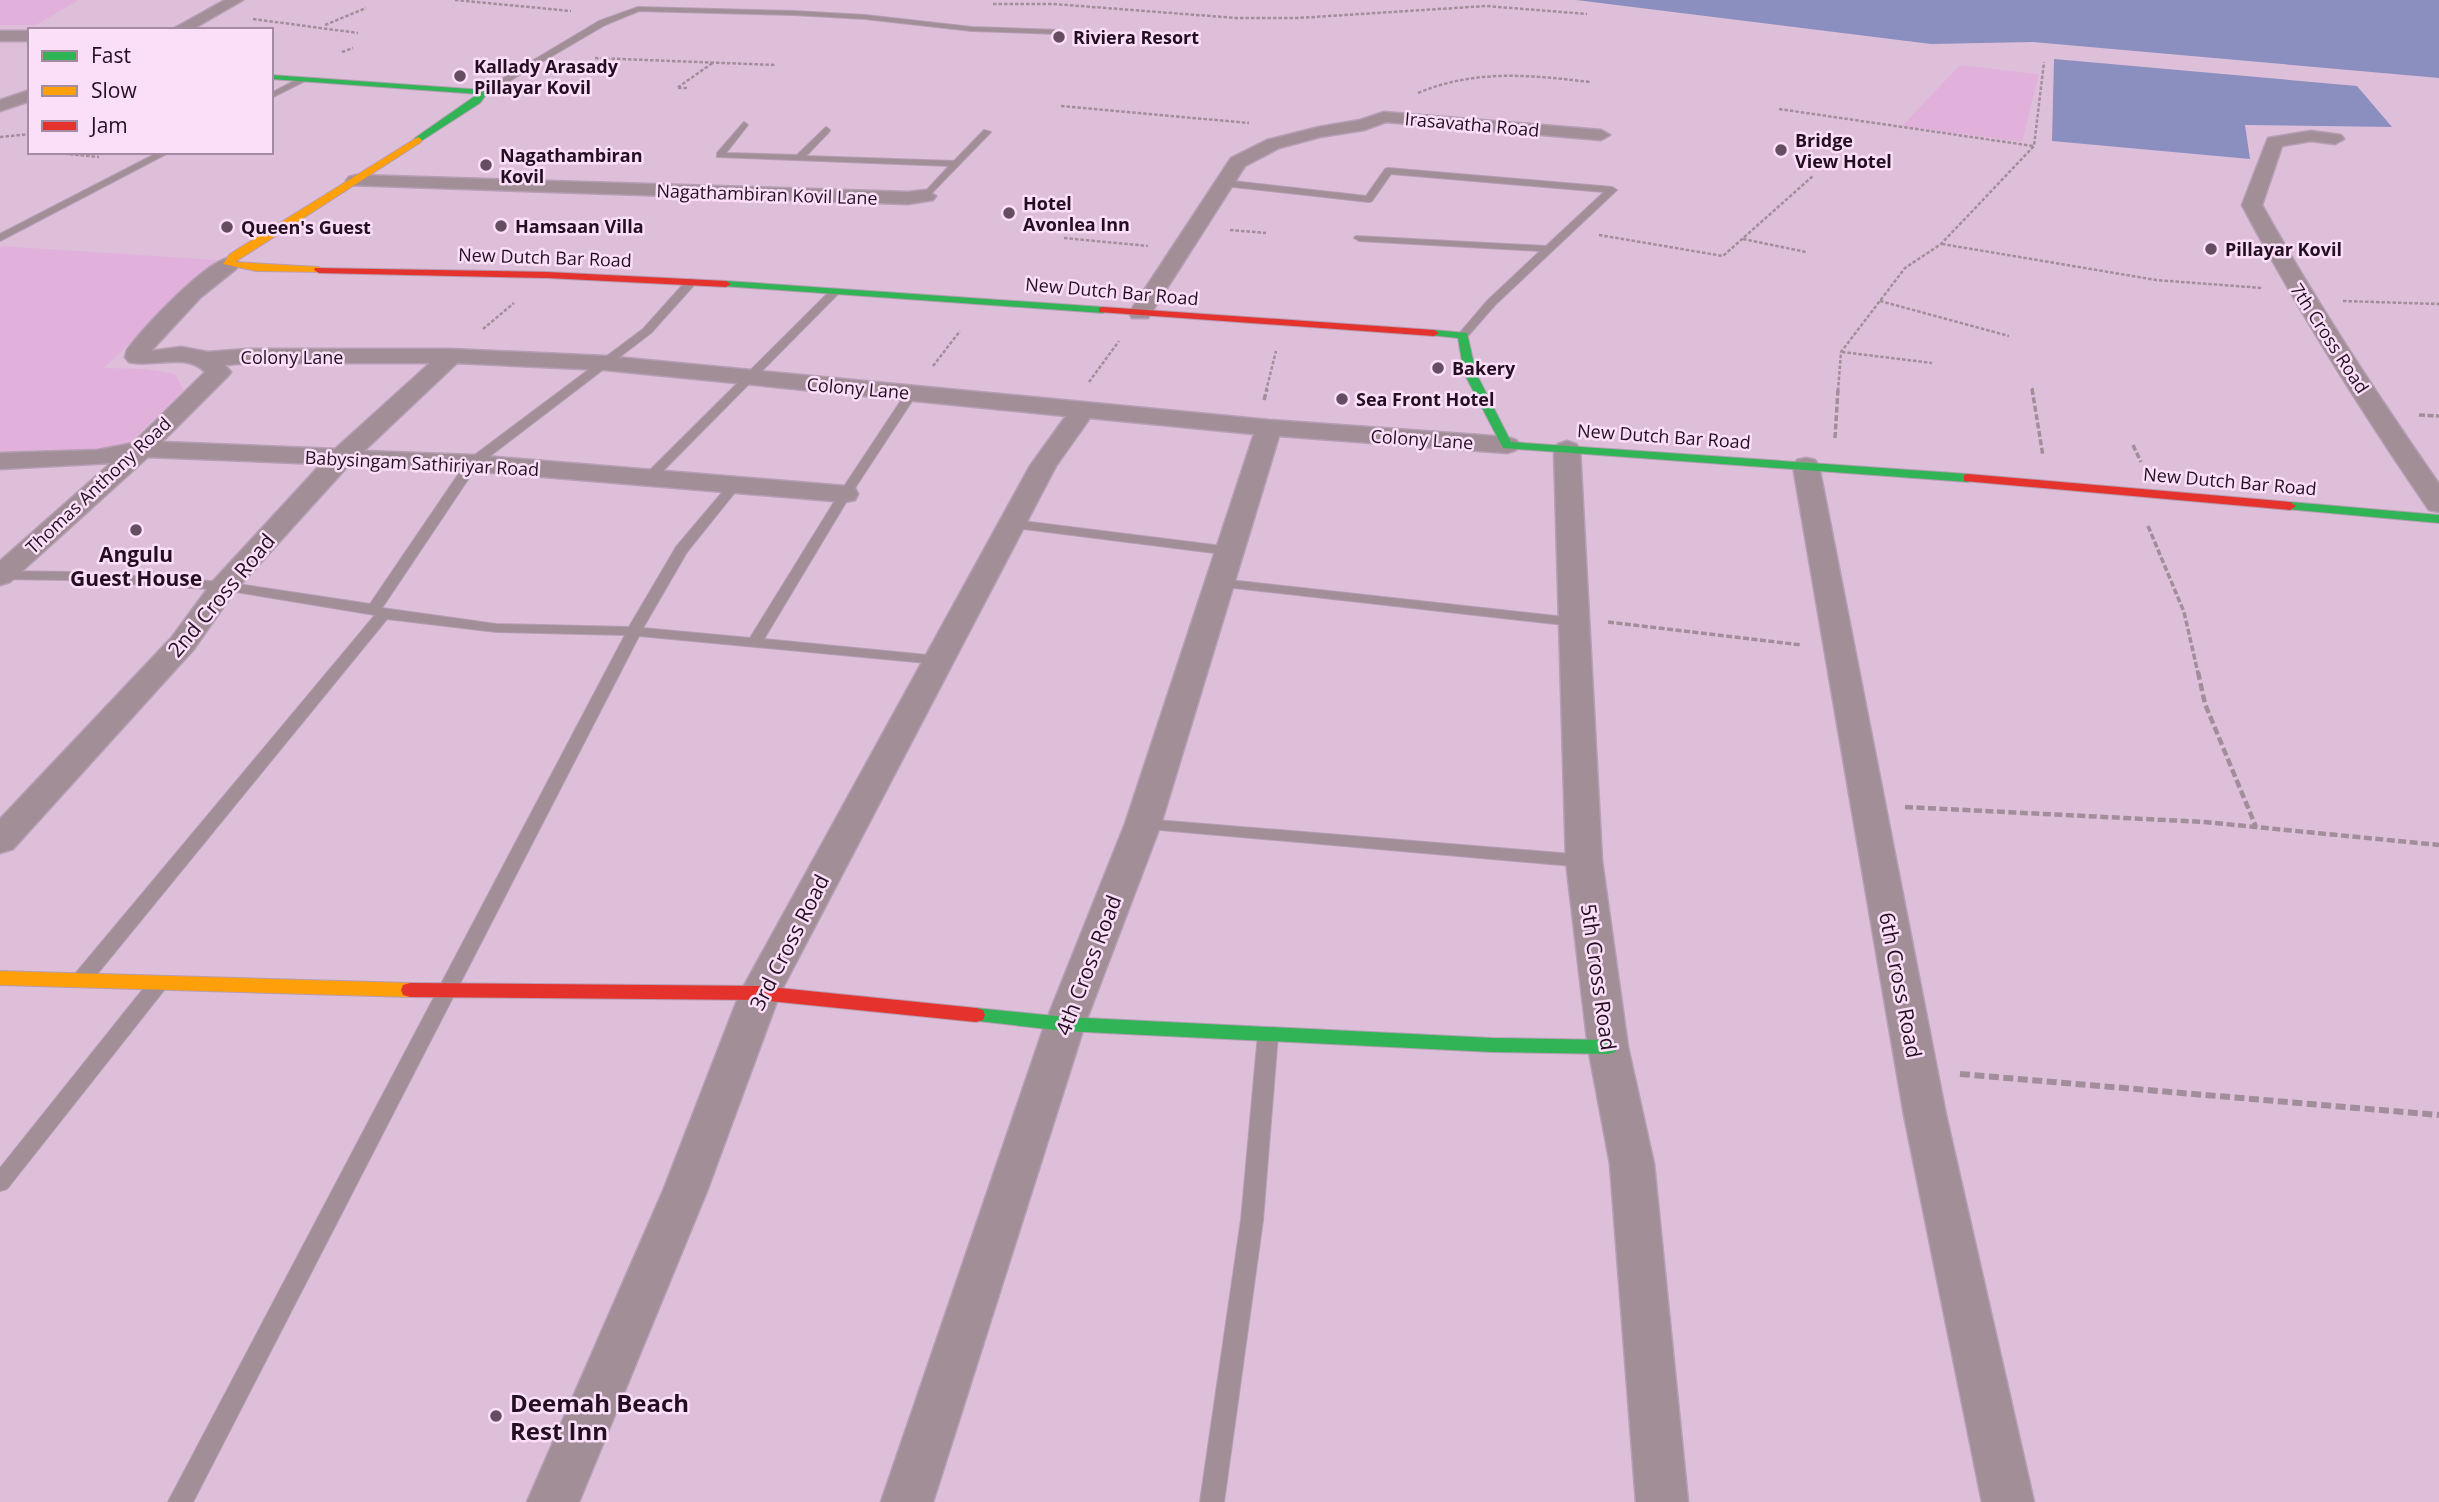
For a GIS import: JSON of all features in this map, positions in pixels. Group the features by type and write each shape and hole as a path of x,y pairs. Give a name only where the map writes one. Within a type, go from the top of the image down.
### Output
{"street":[{"path":"183,28 236,0"},
{"path":"0,36 28,36"},
{"path":"208,359 191,355 138,357 139,349 193,292 234,256 356,181 483,97 484,92 273,77"},
{"path":"0,106 28,96"},
{"name":"Irasavatha Road","path":"1140,313 1238,162 1273,144 1393,117 1601,135"},
{"name":"7th Cross Road","path":"2335,139 2311,136 2274,142 2252,205 2301,295 2439,504"},
{"name":"Nagathambiran Kovil Lane","path":"356,181 908,198 926,196"},
{"name":"New Dutch Bar Road","path":"228,264 256,268 547,275 691,282 984,300 1282,324 1463,335"},
{"path":"1463,335 1470,373 1507,445"},
{"name":"Colony Lane","path":"208,359 248,356 451,356 605,363 1269,428 1507,445"},
{"name":"2nd Cross Road","path":"0,841 183,643 224,586 340,458 451,356"},
{"name":"Thomas Anthony Road","path":"0,575 142,449 182,406 219,372 208,359"},
{"name":"3rd Cross Road","path":"554,1502 685,1191 760,993 937,660 1076,409"},
{"name":"4th Cross Road","path":"907,1502 1065,1024 1143,824 1269,428"},
{"name":"New Dutch Bar Road","path":"1507,445 2047,484 2439,519"},
{"name":"Babysingam Sathiriyar Road","path":"0,461 98,458 142,449 472,463 845,494"},
{"name":"5th Cross Road","path":"1567,449 1584,861 1608,1047 1632,1164 1662,1502"},
{"name":"6th Cross Road","path":"1821,467 1840,650 1866,805 1972,1349 2008,1502"},
{"path":"0,978 447,991 760,993 1065,1024 1492,1045 1608,1047"}],"lane":[{"path":"484,92 545,55 620,15 638,9 794,13 865,17 972,29 1059,32"},
{"path":"273,95 303,80"},
{"path":"744,125 720,155 957,164"},
{"path":"800,157 826,130"},
{"path":"926,196 987,132"},
{"path":"0,238 162,154"},
{"path":"1224,183 1369,199 1388,172 1612,190 1491,303 1463,335"},
{"path":"1359,238 1550,249"},
{"path":"80,981 379,611 472,463 647,331 691,282"},
{"path":"649,478 836,291"},
{"path":"754,643 845,494 912,393"},
{"path":"180,1502 634,631 681,550 734,486"},
{"path":"1013,524 1225,567 1574,619"},
{"path":"0,575 70,576 224,586 496,628 634,631 937,660"},
{"path":"1143,824 1584,861"},
{"path":"0,1183 158,984"},
{"path":"1212,1502 1252,1220 1268,1034"}],"path":[{"path":"455,0 620,15"},
{"path":"987,5 1012,1 1071,0"},
{"path":"1095,2 1195,16 1238,18 1487,6 1587,14"},
{"path":"322,26 366,8"},
{"path":"210,13 322,26 358,33"},
{"path":"545,55 775,65"},
{"path":"687,89 677,88 715,62"},
{"path":"1821,467 1841,352 1905,268 1941,244 2034,146 2044,62"},
{"path":"1393,117 1406,99 1428,88 1472,76 1509,73 1590,82"},
{"path":"1061,106 1251,123"},
{"path":"1779,109 2034,146"},
{"path":"0,137 28,134"},
{"path":"1567,230 1723,256 1814,175"},
{"path":"1064,238 1180,250"},
{"path":"1742,239 1806,252"},
{"path":"1941,244 2156,280 2301,295 2439,304"},
{"path":"451,356 547,275"},
{"path":"912,393 984,300"},
{"path":"1880,301 2009,336"},
{"path":"1076,409 1140,313"},
{"path":"1269,428 1263,407 1282,324"},
{"path":"1841,352 1932,363"},
{"path":"2032,388 2047,484"},
{"path":"2133,492 2184,612 2205,704 2256,827"},
{"path":"1574,619 1840,650"},
{"path":"1866,805 2205,822 2439,845"},
{"path":"1917,1070 2439,1115"}],"shaded area":[{"path":"0,0 79,0 36,25 0,25"},
{"path":"1960,65 2039,74 2022,142 1902,126"},
{"path":"0,246 217,260 104,368 145,369 175,374 184,390 122,450 0,453"}],"water":[{"path":"1576,0 2439,0 2439,78 2033,42 1931,44"},
{"path":"2054,59 2357,86 2392,127 2245,125 2250,159 2052,141"}],"traffic: fast":[{"path":"273,77 484,92 477,101 418,140"},
{"path":"726,284 1103,310"},
{"path":"1434,333 1463,335 1470,373 1507,445 1968,478"},
{"path":"2290,506 2439,519"},
{"path":"976,1015 1065,1024 1492,1045 1608,1047"}],"traffic: slow":[{"path":"319,270 256,268 228,264 234,256 418,140"},
{"path":"0,978 410,990"}],"traffic: jam":[{"path":"319,270 547,275 726,284"},
{"path":"1103,310 1434,333"},
{"path":"1968,478 2290,506"},
{"path":"410,990 760,993 976,1015"}],"place":[{"name":"Riviera Resort","path":"1059,37"},
{"name":"Kallady Arasady Pillayar Kovil","path":"460,76"},
{"name":"Bridge View Hotel","path":"1781,150"},
{"name":"Nagathambiran Kovil","path":"486,165"},
{"name":"Hotel Avonlea Inn","path":"1009,213"},
{"name":"Hamsaan Villa","path":"501,226"},
{"name":"Queen's Guest","path":"227,227"},
{"name":"Pillayar Kovil","path":"2211,249"},
{"name":"Bakery","path":"1438,368"},
{"name":"Sea Front Hotel","path":"1342,399"},
{"name":"Angulu Guest House","path":"136,530"},
{"name":"Deemah Beach Rest Inn","path":"496,1416"}]}
